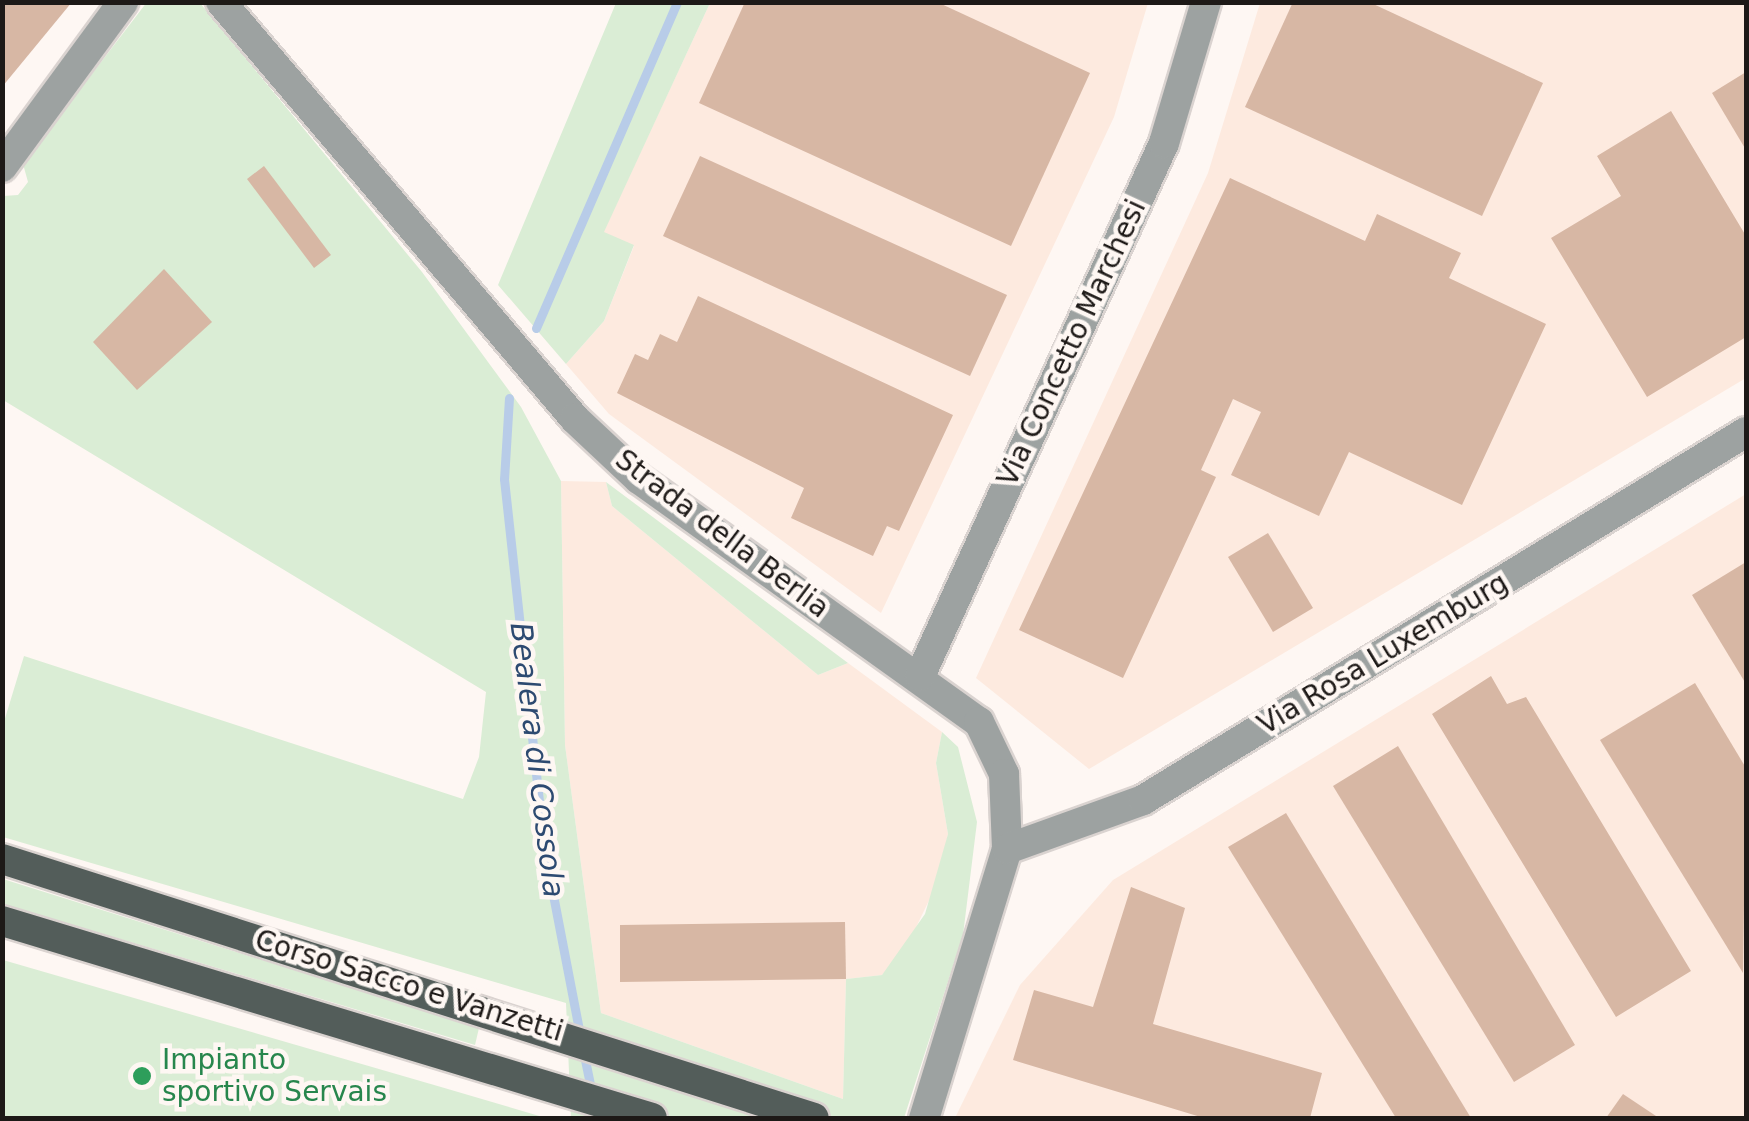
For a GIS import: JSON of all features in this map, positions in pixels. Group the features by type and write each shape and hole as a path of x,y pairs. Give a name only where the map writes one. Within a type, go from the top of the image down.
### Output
{"main road":[{"name":"Corso Sacco e Vanzetti","path":"2,859 555,1030 814,1118"},
{"name":"Corso Sacco e Vanzetti","path":"2,921 544,1082 652,1118"}],"street":[{"path":"2,167 123,2"},
{"name":"Strada della Berlia","path":"221,2 575,419 655,490 920,676 979,722 1004,774 1007,849 924,1118"},
{"name":"Via Concetto Marchesi","path":"920,676 1164,143 1206,2"},
{"name":"Via Rosa Luxemburg","path":"1007,849 1143,800 1746,432"}],"shaded area":[{"path":"710,3 1148,3 1114,117 881,613 609,414 566,364 604,321 634,246 603,233"},
{"path":"1260,3 1746,3 1746,378 1089,769 976,678 1208,173"},
{"path":"561,481 606,482 612,506 818,675 848,663 942,732 936,763 948,834 938,882 903,954 882,975 846,979 843,1099 601,1013 565,745"},
{"path":"1746,494 1746,1118 955,1118 1020,985 1113,880"}],"green space":[{"path":"147,2 200,3 422,272 521,407 561,481 565,745 601,1013 843,1099 846,979 882,975 925,914 948,834 936,763 942,732 958,747 977,822 963,935 904,1118 571,1118 566,1003 3,837 3,725 24,656 463,799 479,757 486,692 3,400 3,196 18,195 28,182 23,164"},
{"path":"616,3 710,3 604,232 634,245 604,321 566,364 498,285"},
{"path":"606,482 848,663 818,675 612,506"},
{"path":"3,879 479,1028 475,1045 3,904"},
{"name":"Impianto sportivo Servais","path":"3,960 441,1087 546,1118 3,1118"}],"building":[{"path":"2,2 72,2 2,87"},
{"path":"745,2 937,2 1090,73 1011,246 699,103"},
{"path":"1293,2 1369,2 1543,83 1482,216 1245,107"},
{"path":"1746,72 1746,150 1712,93"},
{"path":"1671,111 1746,236 1746,337 1647,397 1551,238 1621,196 1597,156"},
{"path":"700,156 1007,295 970,376 663,236"},
{"path":"264,166 331,255 314,268 247,179"},
{"path":"1230,178 1365,241 1377,214 1461,253 1449,278 1546,324 1462,505 1349,452 1319,516 1231,475 1261,412 1233,399 1201,470 1216,477 1123,678 1019,630"},
{"path":"164,269 212,322 137,390 93,342"},
{"path":"698,296 953,415 899,531 887,526 873,556 791,518 804,488 617,393 635,354 648,360 660,334 677,342"},
{"path":"1268,533 1313,608 1273,632 1228,557"},
{"path":"1746,562 1746,684 1692,595"},
{"path":"1491,676 1507,704 1526,697 1691,971 1616,1017 1432,714"},
{"path":"1695,683 1746,768 1743,973 1600,740"},
{"path":"1398,746 1575,1045 1514,1082 1333,786"},
{"path":"1286,813 1471,1118 1396,1118 1228,847"},
{"path":"1131,887 1185,908 1153,1024 1322,1073 1310,1118 1204,1118 1013,1060 1034,990 1093,1007"},
{"path":"845,922 846,979 620,982 620,925"},
{"path":"1623,1094 1659,1118 1606,1118"}],"waterway":[{"name":"Bealera di Cossola","path":"536,328 677,2"},
{"name":"Bealera di Cossola","path":"509,398 504,479 544,848 580,1035"},
{"name":"Bealera di Cossola","path":"583,1050 592,1094"}],"place":[{"name":"Impianto sportivo Servais","path":"142,1076"}]}
